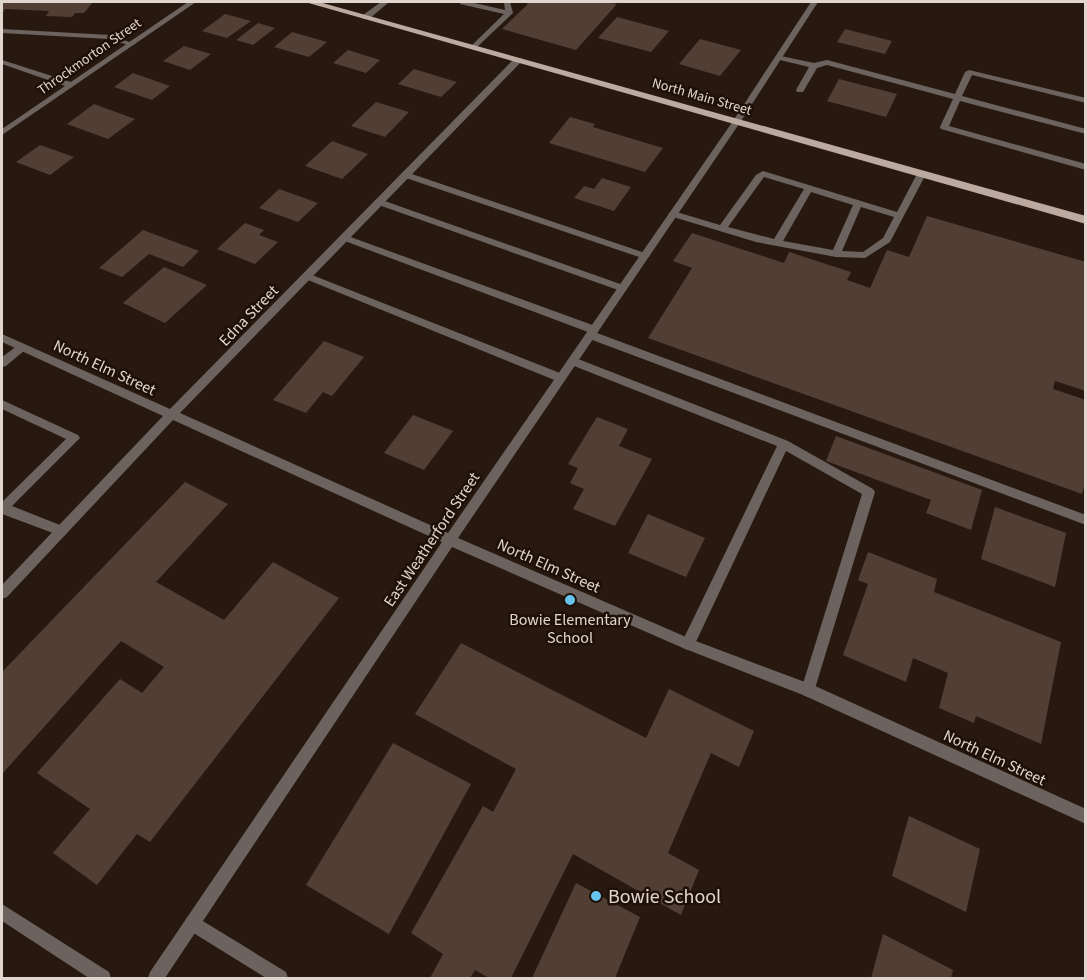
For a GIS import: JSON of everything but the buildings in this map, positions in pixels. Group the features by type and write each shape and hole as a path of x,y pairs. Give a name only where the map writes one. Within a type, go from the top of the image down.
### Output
{"main road":[{"name":"North Main Street","path":"310,2 1086,220"}],"street":[{"name":"Throckmorton Street","path":"2,133 192,2"},
{"path":"366,17 385,2"},
{"path":"464,2 509,13"},
{"path":"507,2 509,13"},
{"name":"East Weatherford Street","path":"156,978 450,540 737,122 814,2"},
{"path":"474,48 509,13"},
{"path":"2,31 110,37 131,44"},
{"path":"779,57 814,66 827,62 1086,132"},
{"name":"Edna Street","path":"2,593 171,415 518,60"},
{"path":"2,62 71,85"},
{"path":"800,90 814,66"},
{"path":"1086,101 969,72 944,127 1086,167"},
{"path":"406,174 645,256"},
{"path":"722,229 763,174 900,216"},
{"path":"674,214 777,243 836,254 865,255 887,240 921,174"},
{"path":"777,243 809,188"},
{"path":"379,202 622,288"},
{"path":"836,254 858,203"},
{"path":"345,238 1086,520"},
{"path":"307,276 561,378"},
{"name":"North Elm Street","path":"2,338 450,540 688,644 808,690 1086,817"},
{"path":"2,363 21,347"},
{"path":"573,360 784,444 869,492 808,690"},
{"path":"2,404 74,438 2,509 60,531"},
{"path":"688,644 784,444"},
{"path":"2,912 104,978"},
{"path":"193,922 280,978"}],"place":[{"name":"Bowie Elementary School","path":"570,600"},
{"name":"Bowie School","path":"596,896"}]}
